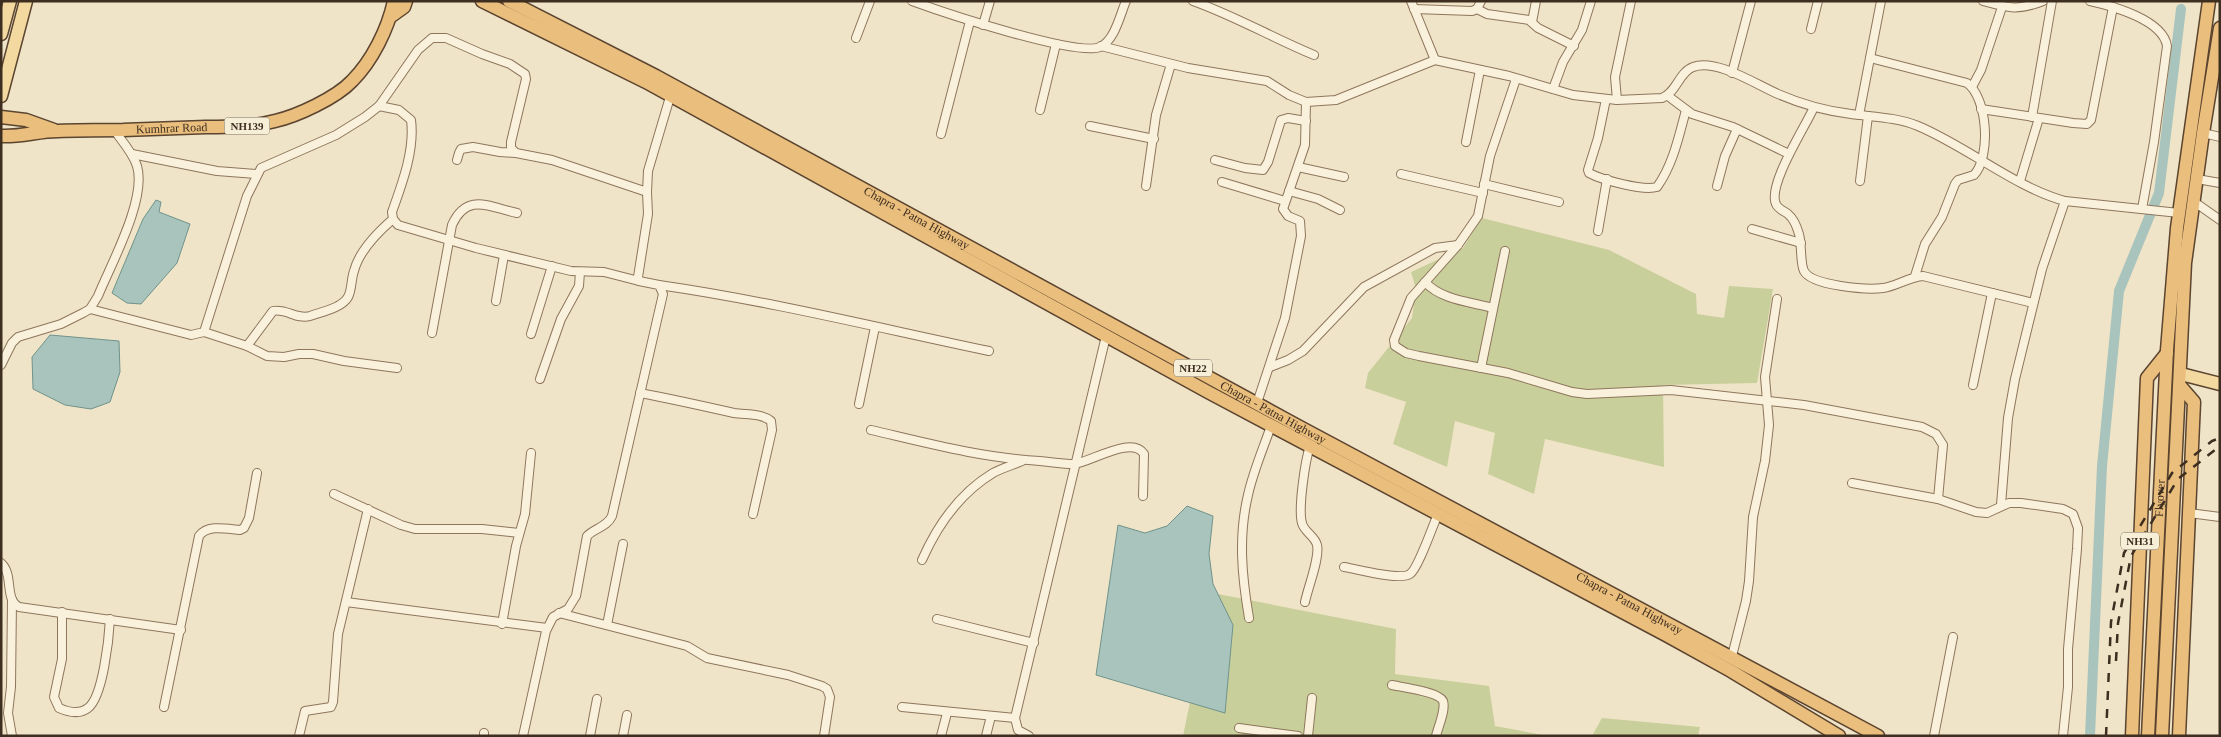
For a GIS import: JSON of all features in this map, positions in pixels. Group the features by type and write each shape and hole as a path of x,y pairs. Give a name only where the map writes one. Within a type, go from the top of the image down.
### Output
{"highway":[{"name":"Chapra - Patna Highway","path":"482,1 641,80 1271,426 1731,671 1838,736"},
{"name":"Chapra - Patna Highway","path":"509,1 656,76 1257,403 1732,656 1861,732 1878,736"},
{"name":"Flyover","path":"2148,736 2174,212 2209,1"},
{"name":"Kumhrar Road","path":"1,136 19,137 56,131 242,126 274,122 291,116 352,82 365,66 390,17 404,3"},
{"name":"Flyover","path":"2162,736 2181,380 2185,263 2220,28"},
{"name":"Kumhrar Road","path":"1,117 26,120 56,131"},
{"name":"NH31","path":"2132,736 2147,378 2167,353"},
{"path":"2179,736 2194,402 2181,380"}],"main road":[{"path":"1,34 10,1"},
{"path":"1,96 26,1"},
{"path":"2181,380 2220,384"}],"street":[{"path":"856,38 870,1"},
{"path":"912,1 970,21 1056,44 1092,49 1101,46 1113,32 1126,1"},
{"path":"983,24 990,1"},
{"path":"1193,1 1242,21 1286,44 1314,55"},
{"path":"1477,9 1481,1"},
{"path":"1532,22 1536,1"},
{"path":"1553,89 1563,62 1574,46 1584,24 1591,1"},
{"path":"1617,100 1615,77 1631,1"},
{"path":"1732,72 1751,1"},
{"path":"1812,29 1818,1"},
{"path":"1859,115 1881,1"},
{"path":"1982,1 2002,7 2023,8 2043,1"},
{"path":"2020,181 2036,118 2052,1"},
{"path":"2090,1 2113,7 2155,26 2166,38 2167,46 2143,209"},
{"path":"1412,5 1466,12 1477,9 1487,14 1532,22 1538,28 1574,46"},
{"path":"1412,5 1435,60"},
{"path":"1972,87 1981,70 2002,7"},
{"path":"1981,109 2082,125 2091,120 2113,7"},
{"path":"941,134 970,21"},
{"path":"204,332 247,196 256,174 268,163 347,129 379,106 418,50 432,38 446,38 510,64 525,74 526,79 512,142 512,148 516,153"},
{"path":"1040,110 1056,44"},
{"path":"1101,46 1210,73 1268,81 1289,96 1306,102 1336,100 1435,60 1573,95 1617,100 1654,100 1668,96 1687,70 1694,67 1712,66 1732,72 1779,95 1814,107 1897,119 1915,124 1949,140 2035,190 2065,201 2174,212"},
{"path":"1870,58 1959,81 1972,87 1977,94 1981,109 1985,139 1982,159 1974,175 1958,180 1955,184 1942,217 1925,244 1915,276"},
{"path":"1146,186 1156,115 1171,64"},
{"path":"1466,142 1480,70"},
{"path":"1516,79 1490,156 1478,216 1458,245 1411,298 1394,340 1395,346 1406,353 1508,373 1572,392 1587,394 1671,390 1766,401 1882,419 1930,430 1941,439 1943,446 1938,499"},
{"path":"1668,96 1686,110 1737,129 1789,154"},
{"path":"639,281 640,258 648,214 648,171 670,97"},
{"path":"1606,99 1598,138 1588,170 1594,176 1646,188 1658,187 1672,158 1686,110"},
{"path":"1257,403 1285,318 1301,236 1300,221 1283,210 1305,146 1306,102"},
{"path":"379,106 399,110 412,120 413,129 407,163 392,212 393,219 398,225 504,255 580,272 604,272 659,286 763,302 989,351"},
{"path":"1814,107 1781,173 1775,201 1791,217 1801,243 1802,268 1809,278 1817,282 1881,288 1915,276 1934,277 2033,303"},
{"path":"1860,181 1868,116"},
{"path":"1215,160 1245,168 1262,170 1268,162 1281,120 1288,118 1306,121"},
{"path":"1090,126 1154,139"},
{"path":"1717,186 1725,156 1737,129"},
{"path":"1,365 12,343 18,337 61,324 90,309 98,296 140,190 139,173 132,154 114,130"},
{"path":"2203,133 2220,137"},
{"path":"457,160 459,153 467,147 516,153 552,160 647,192"},
{"path":"132,154 217,171 256,174"},
{"path":"1298,167 1344,177"},
{"path":"1401,174 1483,193"},
{"path":"1598,231 1607,179"},
{"path":"2196,179 2220,183"},
{"path":"1222,182 1285,201"},
{"path":"1484,184 1559,202"},
{"path":"1289,191 1318,199 1340,210"},
{"path":"2002,506 2010,399 2049,244 2065,201"},
{"path":"2193,201 2220,220"},
{"path":"432,333 452,225 465,206 479,205 517,213"},
{"path":"247,346 273,311 278,310 303,317 343,303 348,297 354,268 373,240 393,219"},
{"path":"1752,229 1801,243"},
{"path":"1270,367 1288,360 1303,351 1356,294 1374,281 1435,248 1458,245"},
{"path":"1481,368 1505,251"},
{"path":"496,301 504,255"},
{"path":"532,334 552,266"},
{"path":"540,379 560,319 579,286 580,272"},
{"path":"1425,282 1431,288 1444,295 1493,308"},
{"path":"523,736 547,628 553,617 568,609 576,596 587,536 593,530 609,522 612,516 663,294 659,286"},
{"path":"1973,385 1992,293"},
{"path":"1732,656 1749,581 1753,517 1765,461 1768,436 1765,377 1777,299"},
{"path":"90,309 191,335 204,332 247,346 267,356 313,354 344,361 397,368"},
{"path":"859,404 876,327"},
{"path":"1029,736 1018,730 1015,718 1106,336"},
{"path":"640,393 693,402 735,413 761,416 771,421 772,430 753,514"},
{"path":"1249,618 1243,583 1242,533 1250,488 1271,426"},
{"path":"871,430 970,453 1075,464 1120,448 1136,447 1141,449 1146,463 1143,496"},
{"path":"1305,602 1317,550 1316,541 1303,527 1301,521 1304,482 1310,446"},
{"path":"502,624 524,514 531,453"},
{"path":"922,560 932,538 944,519 967,493 994,472 1024,460"},
{"path":"164,707 199,536 208,530 244,528 249,518 257,473"},
{"path":"1852,482 1938,499 1976,512 1987,513 2002,506 2021,503 2063,509 2073,514 2076,520 2077,549 2068,649 2068,692 2063,736"},
{"path":"334,494 400,525 415,529 482,529 519,533"},
{"path":"299,736 305,711 331,707 333,702 337,642 368,509"},
{"path":"2189,513 2220,518"},
{"path":"1344,567 1407,576 1415,568 1438,514"},
{"path":"607,626 623,544"},
{"path":"1,563 8,574 12,600 11,687 8,713 12,736"},
{"path":"12,600 20,607 181,630"},
{"path":"346,602 502,624 547,628"},
{"path":"62,612 62,654 54,697 59,708 71,712 82,711 92,704 107,656 110,619"},
{"path":"559,613 687,646 707,658 788,675 822,686 827,689 830,697 824,736"},
{"path":"937,619 1034,643"},
{"path":"1934,736 1953,637"},
{"path":"1392,685 1440,697 1443,701 1443,706 1436,736"},
{"path":"1308,736 1312,698"},
{"path":"590,736 596,699"},
{"path":"902,707 947,713 1015,718"},
{"path":"941,736 947,713"},
{"path":"623,736 627,715"},
{"path":"986,736 991,716"},
{"path":"1239,728 1298,736"}],"green space":[{"path":"1482,218 1609,250 1696,294 1697,314 1724,318 1729,286 1773,289 1757,383 1663,385 1664,467 1545,439 1534,494 1488,474 1495,433 1455,421 1447,467 1393,444 1406,402 1365,388 1368,373 1412,318 1416,289 1411,272 1463,248"},
{"path":"1218,594 1396,629 1395,674 1489,686 1495,726 1548,736 1183,736 1190,702 1225,713 1233,626"},
{"path":"1602,718 1700,727 1698,736 1592,736"}],"water":[{"path":"156,200 161,202 159,212 190,224 177,263 141,304 127,303 112,293 143,219"},
{"path":"50,335 119,341 120,372 110,402 91,409 65,405 33,389 32,357"},
{"path":"1187,506 1213,516 1209,554 1213,584 1233,625 1225,713 1096,675 1118,525 1145,533 1167,526"}],"waterway":[{"path":"2090,736 2102,466 2119,291 2159,193 2181,9"}],"railway":[{"path":"2106,736 2111,622 2124,553 2172,473 2212,441 2220,438"},
{"path":"2116,661 2118,623 2131,556 2178,479 2220,446"}]}
